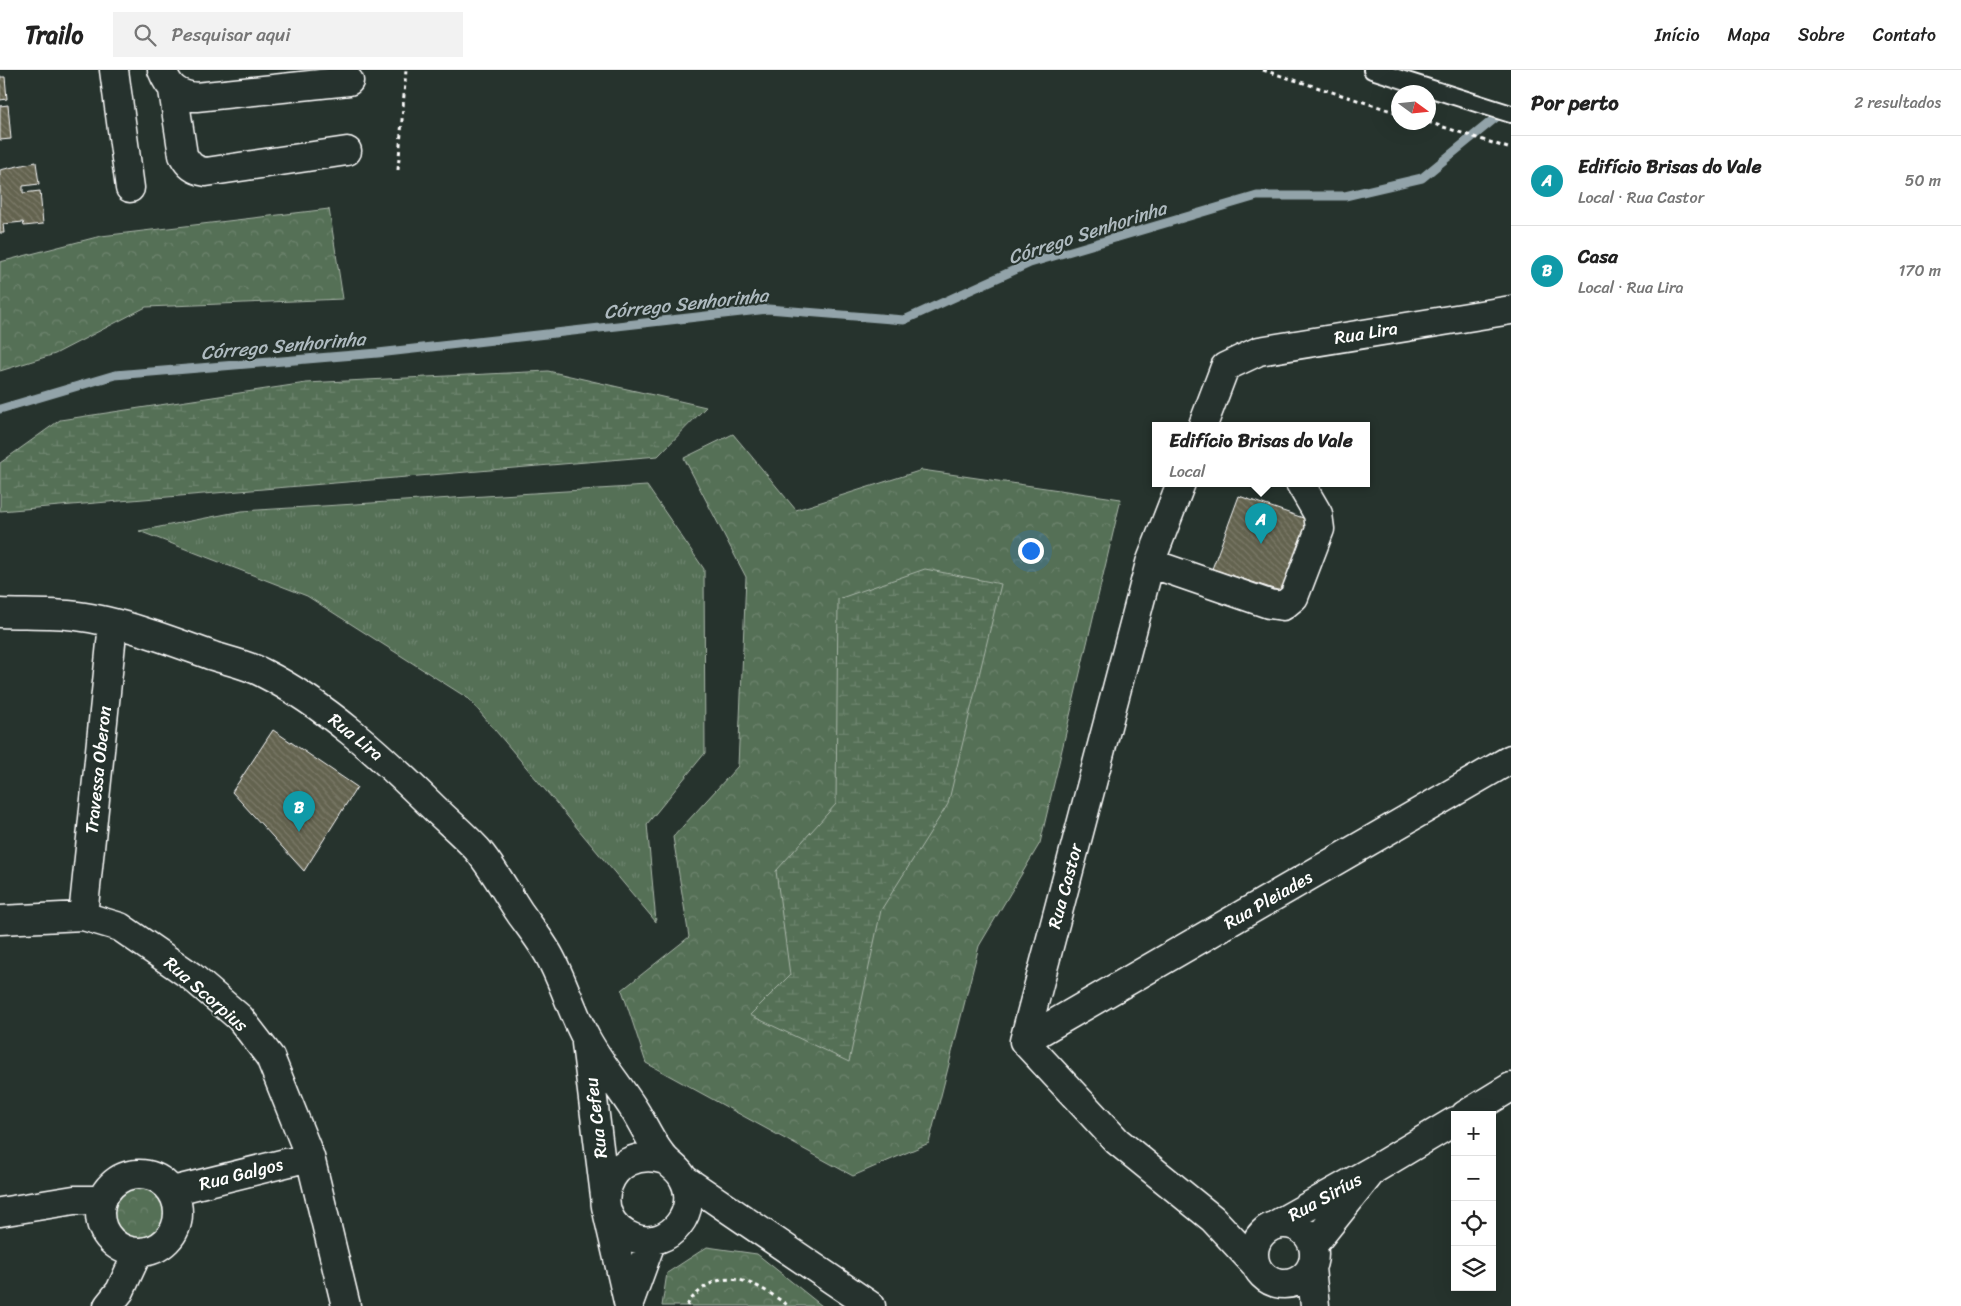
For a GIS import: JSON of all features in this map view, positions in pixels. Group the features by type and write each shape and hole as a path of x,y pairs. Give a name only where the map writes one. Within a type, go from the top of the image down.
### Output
{"street":[{"path":"114,70 130,188"},
{"path":"168,80 182,95 196,97 349,81"},
{"path":"168,80 183,155 188,164 195,170 206,172 347,151"},
{"name":"Rua Lira","path":"1204,422 1225,367 1259,350 1511,310"},
{"name":"Rua Castor","path":"1024,1041 1150,563 1179,487"},
{"path":"1150,563 1269,604 1283,606 1294,597 1320,529 1318,514 1302,487"},
{"name":"Rua Lira","path":"0,614 78,616 113,624 262,672 328,714 385,760 478,850 549,956 586,1039"},
{"name":"Travessa Oberon","path":"83,916 113,624"},
{"name":"Rua Pleiades","path":"1024,1041 1511,759"},
{"name":"Rua Scorpius","path":"0,920 83,916 120,927 191,976 240,1018 270,1057 310,1157 346,1306"},
{"path":"586,1039 634,1108 665,1160"},
{"name":"Rua Cefeu","path":"586,1039 606,1204 629,1304"},
{"path":"1024,1041 1117,1141 1213,1219 1254,1263 1264,1278 1272,1283 1286,1306"},
{"path":"1472,1111 1511,1087"},
{"name":"Rua Siríus","path":"1269,1230 1451,1123"},
{"name":"Rua Galgos","path":"172,1191 310,1157"},
{"path":"642,1157 654,1157 665,1160 676,1168 684,1179 689,1192 689,1206 684,1219 676,1229 665,1237 652,1240 638,1240 625,1234 614,1224 606,1204 612,1175 620,1166 642,1157"},
{"name":"Rua Siríus","path":"1312,1256 1373,1170"},
{"path":"129,1175 153,1176 164,1182 172,1191 177,1202 178,1215 176,1227 161,1246 150,1251 126,1250 115,1244 107,1235 102,1224 100,1212 102,1200 108,1189 117,1180 129,1175"},
{"path":"684,1179 871,1306"},
{"path":"0,1212 74,1200 102,1200"},
{"path":"684,1219 704,1215 729,1219 778,1242"},
{"path":"1213,1219 1269,1230 1295,1226 1308,1237 1312,1256 1315,1306"},
{"path":"1254,1263 1253,1254 1269,1230"},
{"name":"Rua Cefeu","path":"629,1304 652,1240"},
{"path":"108,1306 120,1291 138,1252"},
{"path":"1272,1283 1290,1284 1299,1281 1312,1256"}],"lane":[{"path":"1372,70 1511,114"}],"path":[{"path":"398,170 406,70"},
{"path":"1263,70 1391,111"},
{"path":"1436,125 1511,149"},
{"path":"687,1306 690,1300 713,1281 738,1279 758,1285 789,1306"}],"green space":[{"path":"329,209 343,299 146,307 55,354 0,371 0,262 101,236"},
{"path":"548,371 706,407 658,456 0,511 0,463 60,420 306,383"},
{"path":"733,434 796,510 922,470 1121,499 1040,843 979,946 929,1143 853,1176 646,1063 622,990 689,937 673,837 738,766 746,577 684,458"},
{"path":"647,486 704,569 705,753 647,824 656,922 469,699 307,596 139,531 242,511"},
{"path":"925,569 1001,584 948,804 881,910 849,1062 750,1015 790,975 776,871 836,804 838,599"},
{"path":"140,1187 150,1189 159,1195 165,1204 167,1214 165,1224 159,1233 150,1239 140,1241 130,1239 121,1233 115,1224 113,1214 115,1204 121,1195 130,1189"},
{"path":"707,1247 757,1254 822,1306 662,1306 667,1273"}],"building":[{"path":"0,77 5,77 7,99 0,100"},
{"path":"8,105 11,139 0,140 0,106"},
{"path":"36,162 39,184 23,186 23,193 40,191 43,224 24,226 23,222 3,224 4,233 0,233 0,170"},
{"path":"1239,496 1309,520 1283,592 1212,569"},
{"path":"273,730 357,787 304,871 232,792"}],"waterway":[{"name":"Córrego Senhorinha","path":"0,409 115,375 378,353 768,309 904,320 1030,263 1257,196 1345,196 1422,178 1505,110"}],"place":[{"name":"Edifício Brisas do Vale","path":"1261,544"},
{"name":"Casa","path":"299,832"}]}
